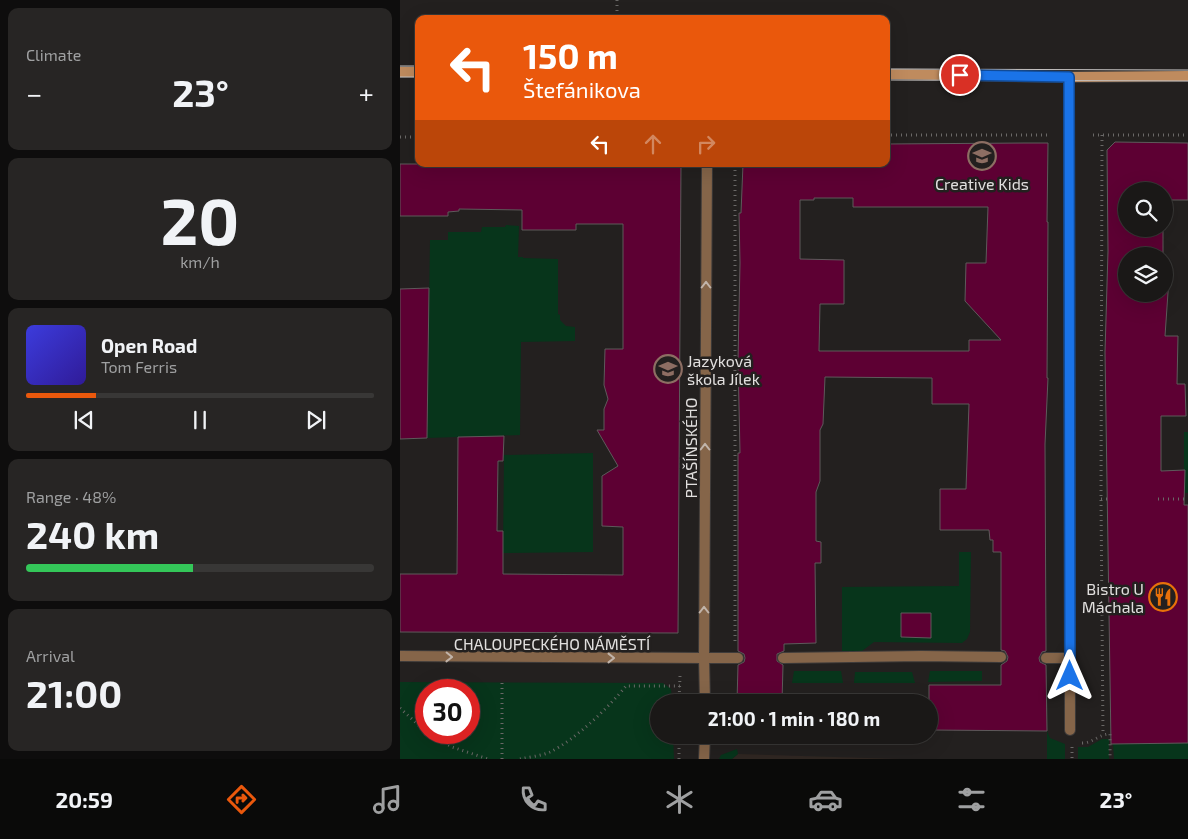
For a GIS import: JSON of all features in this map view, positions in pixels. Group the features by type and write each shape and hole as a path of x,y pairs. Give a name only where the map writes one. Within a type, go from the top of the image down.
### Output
{"street":[{"path":"400,72 415,72"},
{"path":"890,74 1069,77 1188,76"},
{"path":"1069,77 1070,730"},
{"name":"PTAŠÍNSKÉHO","path":"705,694 707,167"},
{"name":"CHALOUPECKÉHO NÁMĚSTÍ","path":"400,656 738,658"},
{"path":"783,658 1001,657"},
{"path":"1046,658 1070,658"},
{"path":"704,759 705,744"}],"path":[{"path":"617,0 617,15"},
{"path":"890,135 1058,135"},
{"path":"1093,135 1188,135"},
{"path":"1102,135 1101,499 1103,734"},
{"path":"400,137 415,137"},
{"path":"735,167 735,643"},
{"path":"1101,499 1107,499"},
{"path":"1158,499 1188,499"},
{"path":"1102,611 1109,611"},
{"path":"680,672 680,694"},
{"path":"502,682 502,759"},
{"path":"520,759 549,752 572,737 616,698 626,686 680,686"},
{"path":"400,708 415,721"},
{"path":"1080,743 1088,743 1103,734 1110,734 1110,759"},
{"path":"446,744 488,759"},
{"path":"679,744 679,759"}],"shaded area":[{"path":"738,754 901,759 732,759"}],"green space":[{"path":"506,225 519,226 518,257 558,259 558,314 560,315 560,320 566,326 575,327 575,341 521,342 520,435 427,438 430,240 448,240 448,232 481,232 482,227 505,227"},
{"path":"1184,432 1188,432 1188,493 1185,493 1184,487"},
{"path":"593,453 593,552 503,553 504,455"},
{"path":"959,552 971,552 970,632 967,639 962,643 874,642 862,651 842,651 842,587 959,586"},
{"path":"794,671 841,671 843,683 792,683"},
{"path":"930,671 982,671 982,681 928,682"},
{"path":"855,672 912,672 915,683 854,683"},
{"path":"400,682 415,682 415,744 480,744 480,682 663,683 671,689 671,694 650,694 650,744 673,744 674,759 400,759"},
{"path":"1047,731 1050,738 1065,744 1065,759 1047,759"},
{"path":"1102,739 1109,739 1109,759 1078,759 1078,747 1088,747"},
{"path":"1188,743 1188,759 1114,759 1113,744"},
{"path":"737,749 738,754 732,759 719,759 721,755"}],"building":[{"path":"1115,142 1188,143 1188,200 1173,200 1173,182 1118,182 1118,237 1163,237 1163,247 1118,247 1118,302 1167,302 1165,336 1178,336 1177,384 1185,384 1186,416 1161,416 1161,471 1185,470 1184,505 1188,505 1188,743 1111,744 1105,352 1108,251 1107,150"},
{"path":"1048,143 1048,378 1045,444 1046,651 1042,652 1039,658 1040,662 1046,665 1047,731 938,730 938,694 929,694 929,685 1001,685 1001,665 1007,661 1008,657 1005,651 1001,650 1001,552 993,552 993,540 990,540 989,530 940,530 940,489 966,489 969,404 932,404 932,378 825,377 823,424 820,430 820,481 816,492 816,541 821,542 821,563 815,563 816,643 784,644 784,651 777,654 777,661 783,665 782,694 737,694 738,665 744,662 745,658 744,654 738,651 738,453 740,453 738,360 739,213 741,213 743,167 890,167 890,144","holes":["853,198 853,207 988,207 986,263 966,263 965,301 1001,340 969,340 969,351 819,351 820,304 844,304 844,260 800,259 800,200"]},
{"path":"400,164 415,164 415,167 681,167 678,633 400,632 400,574 457,574 458,437 504,436 503,461 498,461 497,531 503,531 503,574 623,575 623,527 602,526 602,476 618,466 597,430 604,430 604,409 608,399 604,385 605,349 623,349 623,224 576,224 576,230 522,230 522,210 459,209 459,211 448,212 448,216 400,216"},
{"path":"429,288 427,438 400,439 400,289"},
{"path":"901,613 931,613 931,638 901,637"}],"tram line":[{"path":"400,66 415,66"},
{"path":"890,69 1188,70"},
{"path":"400,77 415,77"},
{"path":"890,80 1188,81"}],"place":[{"name":"Creative Kids","path":"982,156"},
{"name":"Jazyková škola Jílek","path":"668,369"},
{"name":"Bistro U Máchala","path":"1163,597"}],"route":[{"path":"960,75 1069,77 1070,676"}]}
